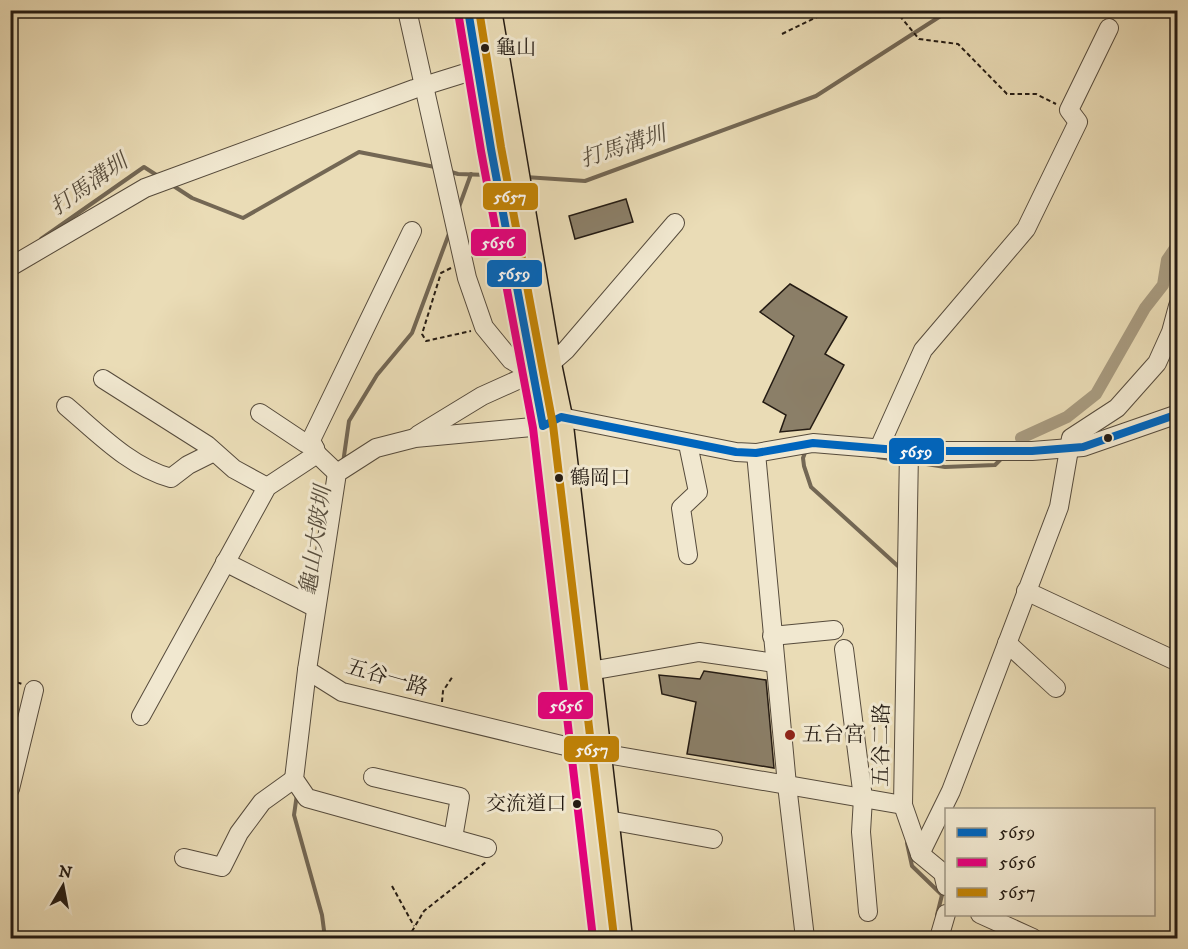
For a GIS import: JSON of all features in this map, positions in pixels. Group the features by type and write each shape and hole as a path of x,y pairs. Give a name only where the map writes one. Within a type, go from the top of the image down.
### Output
{"main road":[{"path":"468,10 488,65 552,421 590,671 592,751 604,939"},
{"path":"488,65 490,10"},
{"path":"552,421 592,751 608,820 621,939"}],"street":[{"path":"407,10 467,278 484,327 511,360 541,368"},
{"path":"879,448 923,350 1026,229 1078,122 1069,110 1109,28"},
{"path":"10,267 145,188 425,85 488,65"},
{"path":"414,438 482,396 541,368 566,350 675,223"},
{"path":"316,451 311,440 412,231"},
{"path":"920,854 951,791 1059,507 1071,438 1117,408 1157,363 1171,332 1178,306"},
{"path":"103,379 213,452 234,470 267,487"},
{"path":"66,406 127,457 154,474 171,478 188,465 213,452"},
{"path":"260,413 316,451 337,473"},
{"path":"487,848 308,798 297,783 307,670 337,473 376,448 414,438 552,421 736,452 756,453 813,443 879,448 909,461 990,451 1032,451 1083,447 1178,414"},
{"path":"688,444 698,492 681,508 688,555"},
{"path":"141,716 267,487 316,451"},
{"path":"756,453 787,785 805,939"},
{"name":"五谷二路","path":"592,751 903,805 909,461"},
{"path":"225,562 316,608"},
{"path":"1026,591 1178,662"},
{"path":"772,636 834,630"},
{"path":"1007,643 1056,688"},
{"path":"844,649 863,798 861,832 868,912"},
{"path":"590,671 699,652 775,663"},
{"name":"五谷一路","path":"307,670 342,692 592,751"},
{"path":"10,789 34,690"},
{"path":"373,777 460,797 453,838"},
{"path":"184,858 222,867 239,833 262,802 297,783"},
{"path":"903,805 920,854 943,873 945,882"},
{"path":"608,820 713,839"},
{"path":"939,939 945,916"},
{"path":"982,916 1033,939"}],"path":[{"path":"782,34 831,10"},
{"path":"896,11 919,39 958,44 1007,94 1036,94 1069,110"},
{"path":"462,254 441,273 422,334 426,341 484,327"},
{"path":"444,717 441,701 443,691 453,676"},
{"path":"408,939 424,911 486,861 487,848"},
{"path":"392,886 414,926"},
{"path":"28,939 42,934 54,939"}],"building":[{"path":"626,199 633,222 575,239 569,216"},
{"path":"790,284 847,317 825,354 844,365 810,429 780,432 786,415 763,402 794,336 760,312"},
{"path":"704,671 766,680 774,768 687,754 696,702 662,694 659,675 700,679"}],"waterway":[{"name":"打馬溝圳","path":"525,177 585,181 816,96 950,10"},
{"name":"打馬溝圳","path":"172,185 192,198 243,218 359,152 435,167"},
{"name":"打馬溝圳","path":"41,239 144,167 158,176"},
{"name":"打馬溝圳","path":"448,171 458,174 488,175"},
{"name":"龜山大陂圳","path":"459,207 471,174"},
{"name":"龜山大陂圳","path":"343,463 349,421 377,375 412,333 450,231"},
{"path":"1021,438 1067,417 1096,394 1145,308 1163,285 1167,260 1178,244"},
{"path":"806,450 803,458 804,466 811,487 899,567"},
{"path":"878,457 903,461"},
{"path":"914,462 945,467 995,465 1002,458"},
{"name":"龜山大陂圳","path":"297,794 294,815 322,915 325,938"},
{"path":"907,843 912,866 942,895 937,915"}],"transit line":[{"name":"5659","path":"468,10 491,149 543,426 561,417 736,452 756,453 813,443 909,451 1032,451 1083,447 1178,414"},
{"name":"5657","path":"479,10 501,147 553,425 614,937"},
{"name":"5656","path":"458,12 481,151 533,428 593,938"}],"place":[{"name":"龜山","path":"485,48"},
{"name":"鶴岡口","path":"559,478"},
{"name":"五台宮","path":"790,735"},
{"name":"交流道口","path":"577,804"}]}
